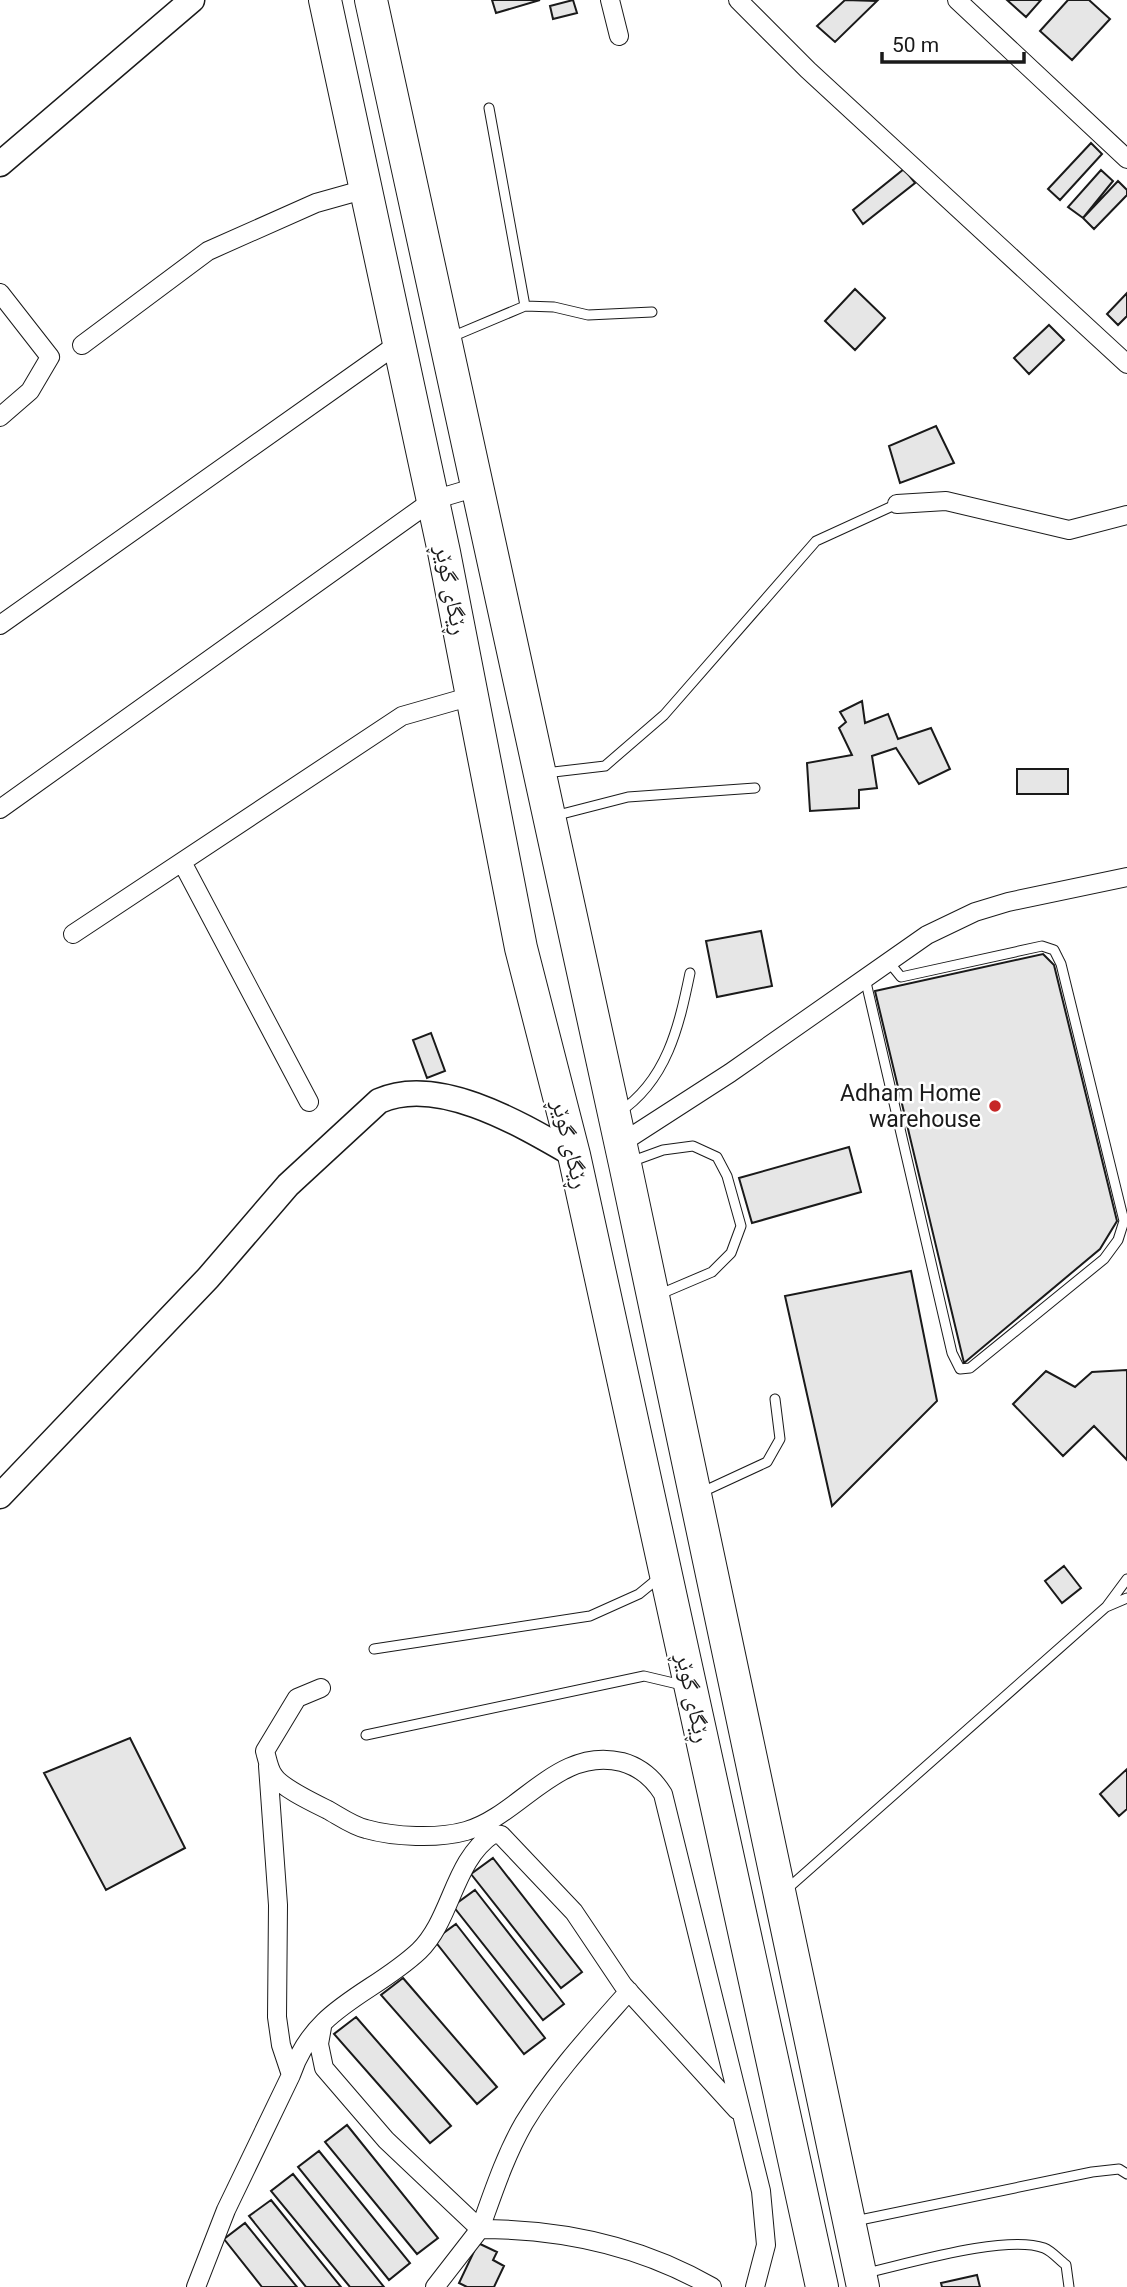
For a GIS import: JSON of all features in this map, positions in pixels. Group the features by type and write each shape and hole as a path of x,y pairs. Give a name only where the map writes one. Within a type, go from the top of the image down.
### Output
{"highway":[{"name":"ڕێگای گوێڕ","path":"326,0 433,500 521,948 574,1155 822,2287"},
{"name":"ڕێگای گوێڕ","path":"371,0 620,1141 862,2281"}],"street":[{"path":"0,164 192,0"},
{"path":"610,0 619,36"},
{"path":"738,0 808,70 1127,364"},
{"path":"957,0 1127,159"},
{"path":"82,345 208,251 316,203 366,189"},
{"path":"0,293 50,357 30,391 0,417"},
{"path":"0,625 399,343"},
{"path":"0,808 433,500 477,487"},
{"path":"897,504 946,501 1069,530 1127,515"},
{"path":"73,934 402,716 472,696"},
{"path":"182,862 309,1102"},
{"path":"620,1141 730,1073 864,976 927,935 975,912 1052,891 1127,877"},
{"path":"0,1496 208,1278 288,1185 379,1101 397,1093 413,1092 454,1100 507,1119 574,1155"},
{"path":"321,1688 297,1698 265,1751 274,1777 306,1799 363,1829 395,1834 465,1831 502,1815 526,1793 554,1775 598,1759 633,1765 645,1773 663,1794 739,2112 761,2191 766,2245 755,2287"},
{"path":"268,1759 278,1905 277,2017 291,2075"},
{"path":"196,2287 226,2210 291,2075 296,2059 333,2010 421,1949 477,1848 493,1834 501,1835 574,1912 629,1991 739,2112"},
{"path":"435,2287 480,2229 499,2175 523,2125 593,2031 629,1991"},
{"path":"323,2024 319,2044 324,2068 386,2140 480,2229 521,2229 611,2244 677,2267 712,2287"}],"lane":[{"path":"489,108 525,306"},
{"path":"444,340 525,306 554,307 588,315 652,312"},
{"path":"539,773 605,766 664,715 816,541 897,504"},
{"path":"549,817 628,797 755,788"},
{"path":"864,976 952,1353 960,1369 970,1368 1104,1259 1118,1240 1124,1221 1061,964 1054,950 1042,946 901,977 888,961"},
{"path":"653,1297 712,1272 731,1253 741,1226 727,1175 717,1157 694,1146 663,1150 620,1141 637,1100 657,1074 678,1032 690,973"},
{"path":"695,1495 767,1462 780,1439 775,1399"},
{"path":"374,1649 590,1616 639,1594 665,1573"},
{"path":"779,1896 1106,1607 1127,1579"},
{"path":"1106,1607 1127,1598"},
{"path":"366,1735 644,1676 691,1688"},
{"path":"849,2223 961,2197 1092,2172 1119,2169 1127,2174"},
{"path":"862,2281 944,2255 1018,2244 1046,2248 1066,2265 1069,2287"}],"building":[{"path":"492,0 540,0 496,13"},
{"path":"573,0 577,13 553,19 550,6"},
{"path":"845,0 877,1 835,42 817,26"},
{"path":"1007,0 1041,0 1026,17"},
{"path":"1068,0 1089,0 1110,19 1072,60 1040,31"},
{"path":"1091,143 1102,154 1060,200 1048,189"},
{"path":"904,169 915,183 863,224 853,210"},
{"path":"1101,170 1113,181 1083,218 1068,207"},
{"path":"1118,181 1127,190 1127,195 1094,229 1083,218"},
{"path":"855,289 885,318 855,350 825,321"},
{"path":"1127,293 1127,316 1118,325 1107,314"},
{"path":"1049,325 1064,340 1029,374 1014,358"},
{"path":"936,426 954,463 900,483 889,446"},
{"path":"862,701 865,723 888,714 898,739 931,728 950,769 919,784 896,748 872,756 877,788 859,790 859,808 810,811 807,763 852,755 839,728 846,722 840,712"},
{"path":"1017,769 1068,769 1068,794 1017,794"},
{"path":"761,931 772,986 717,997 706,941"},
{"name":"Adham Home warehouse","path":"1043,954 1054,965 1117,1221 1100,1249 964,1363 875,991"},
{"path":"431,1033 445,1071 427,1078 413,1040"},
{"path":"849,1147 861,1192 752,1223 739,1178"},
{"path":"911,1271 937,1401 832,1506 785,1296"},
{"path":"1127,1370 1127,1460 1094,1426 1063,1456 1013,1404 1046,1371 1075,1387 1092,1372"},
{"path":"1064,1566 1081,1588 1062,1603 1045,1581"},
{"path":"130,1738 185,1848 106,1890 44,1773"},
{"path":"1127,1769 1127,1809 1119,1816 1100,1794"},
{"path":"493,1858 582,1972 561,1988 471,1874"},
{"path":"475,1890 564,2004 543,2020 453,1906"},
{"path":"456,1924 545,2038 524,2054 434,1940"},
{"path":"403,1978 497,2087 477,2104 381,1995"},
{"path":"356,2017 451,2126 430,2143 334,2034"},
{"path":"347,2125 438,2238 417,2254 325,2142"},
{"path":"319,2151 410,2263 389,2280 298,2167"},
{"path":"293,2174 384,2287 350,2287 271,2191"},
{"path":"271,2200 341,2287 306,2287 249,2216"},
{"path":"245,2223 297,2287 262,2287 224,2239"},
{"path":"478,2243 497,2252 493,2260 504,2266 494,2287 467,2287 459,2283"},
{"path":"977,2275 980,2287 942,2287 941,2283"}],"place":[{"name":"Adham Home warehouse","path":"995,1106"}]}
